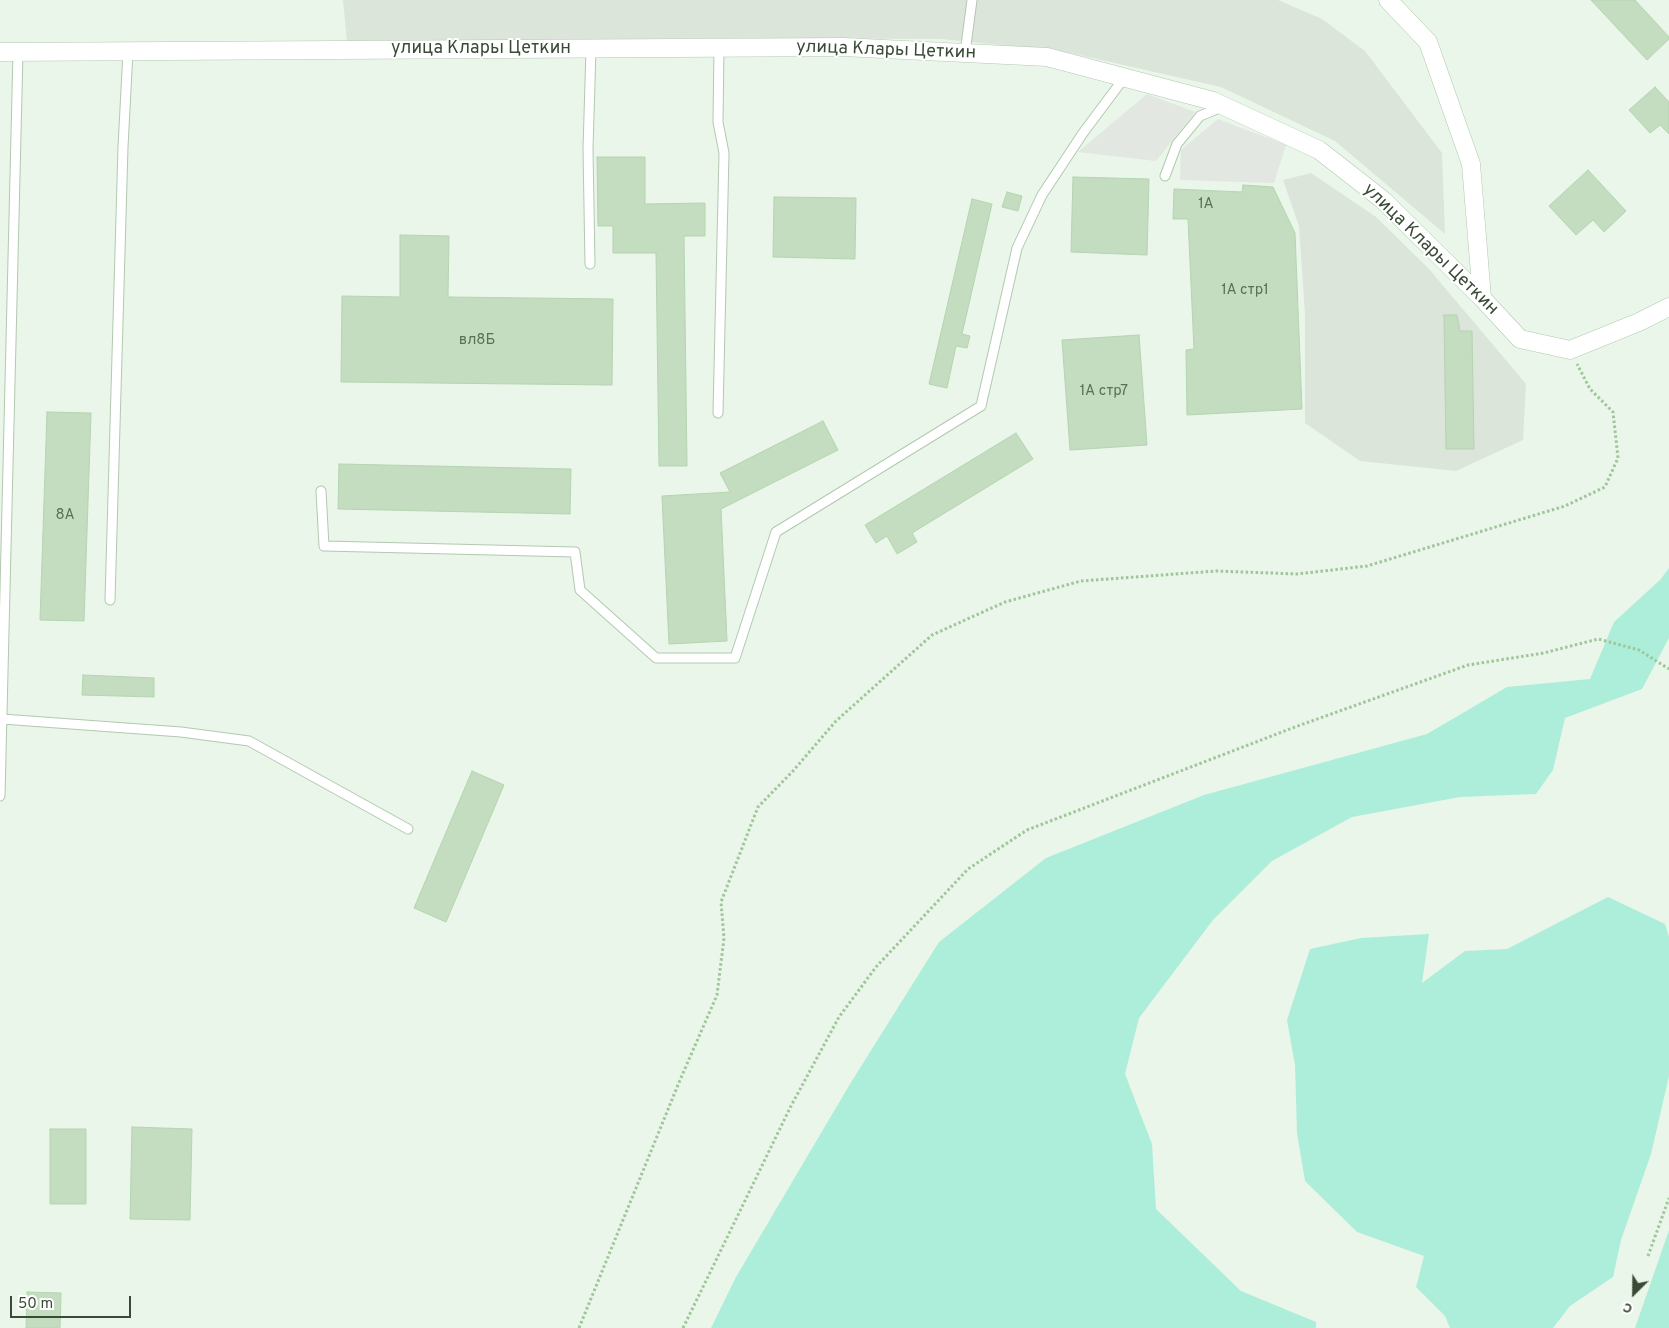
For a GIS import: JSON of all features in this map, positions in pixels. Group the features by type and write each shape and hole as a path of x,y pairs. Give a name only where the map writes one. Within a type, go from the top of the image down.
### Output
{"street":[{"path":"1388,0 1428,42 1471,164 1482,298"},
{"name":"улица Клары Цеткин","path":"0,52 843,47 1046,57 1213,101 1319,150 1383,200 1482,298 1520,339 1570,350"},
{"path":"1570,350 1639,322 1669,307"}],"lane":[{"path":"965,53 972,0"},
{"path":"718,413 724,153 718,122 719,48"},
{"path":"590,264 588,149 591,49"},
{"path":"110,600 123,147 128,51"},
{"path":"0,796 18,52"},
{"path":"321,491 324,546 575,552 580,590 656,658 735,658 776,532 981,406 1018,248 1042,195 1083,133 1124,78"},
{"path":"1165,176 1177,144 1188,130 1200,116 1224,106"},
{"path":"2,719 180,732 249,740 408,829"}],"path":[{"path":"579,1328 680,1080 717,995 724,938 721,902 758,807 836,720 932,635 1005,602 1080,581 1216,571 1297,574 1367,566 1564,506 1605,487 1618,458 1613,412 1590,389 1570,350"},
{"path":"684,1328 791,1106 840,1017 876,967 968,869 990,854 1026,830 1295,727 1468,665 1544,653 1598,639 1640,650 1669,669"},
{"path":"1648,1256 1669,1198"}],"shaded area":[{"path":"343,0 1278,0 1322,19 1365,51 1442,153 1445,234 1335,141 1221,87 1066,52 942,39 720,38 347,42"},
{"path":"1147,94 1195,112 1156,161 1078,152"},
{"path":"1218,119 1286,145 1274,183 1180,180 1181,150"},
{"path":"1311,173 1376,217 1429,269 1526,384 1523,440 1456,471 1360,461 1305,423 1305,314 1299,226 1283,180"},
{"path":"1669,568 1669,638 1642,689 1565,718 1553,770 1536,794 1460,797 1352,817 1272,861 1213,920 1139,1018 1125,1074 1152,1144 1156,1209 1241,1291 1316,1322 1316,1328 711,1328 736,1277 850,1084 939,942 1046,858 1204,795 1427,734 1507,687 1590,679 1614,622 1660,580"},
{"path":"1608,897 1665,924 1669,937 1669,1076 1651,1154 1621,1240 1613,1277 1570,1306 1553,1328 1450,1328 1445,1316 1416,1287 1424,1256 1357,1232 1305,1181 1297,1133 1295,1065 1287,1020 1310,949 1361,938 1429,934 1422,983 1465,951 1507,949"},
{"path":"1669,1230 1669,1328 1635,1328"}],"building":[{"path":"1591,0 1635,0 1669,39 1647,60"},
{"path":"1655,87 1669,102 1669,134 1660,125 1650,133 1629,110"},
{"path":"597,157 645,157 645,204 705,203 705,236 684,236 687,466 659,466 656,253 613,253 613,226 598,226"},
{"path":"1588,170 1626,211 1604,232 1593,220 1576,235 1549,206"},
{"path":"1073,177 1149,179 1147,255 1071,252"},
{"path":"1243,185 1273,187 1295,233 1302,409 1187,415 1186,350 1194,349 1188,219 1173,219 1174,189 1242,192"},
{"path":"1007,192 1022,196 1018,211 1002,207"},
{"path":"774,197 856,198 855,259 773,257"},
{"path":"972,199 992,204 962,334 970,336 967,348 956,346 947,388 929,384"},
{"path":"400,235 449,236 448,297 613,299 612,385 341,382 342,296 400,297"},
{"path":"1444,315 1457,315 1460,331 1472,331 1474,449 1446,449"},
{"path":"1139,335 1147,445 1070,450 1062,340"},
{"path":"47,412 91,413 84,621 40,620"},
{"path":"823,421 838,450 721,509 727,641 669,644 662,496 730,492 720,473"},
{"path":"1016,433 1033,459 912,533 917,542 897,554 887,536 876,543 865,525"},
{"path":"339,464 571,469 570,514 338,509"},
{"path":"83,675 154,678 154,697 82,695"},
{"path":"472,771 504,785 446,922 414,908"},
{"path":"132,1127 192,1129 190,1220 130,1219"},
{"path":"50,1129 86,1129 86,1204 50,1204"},
{"path":"27,1292 61,1293 60,1328 26,1328"}]}
